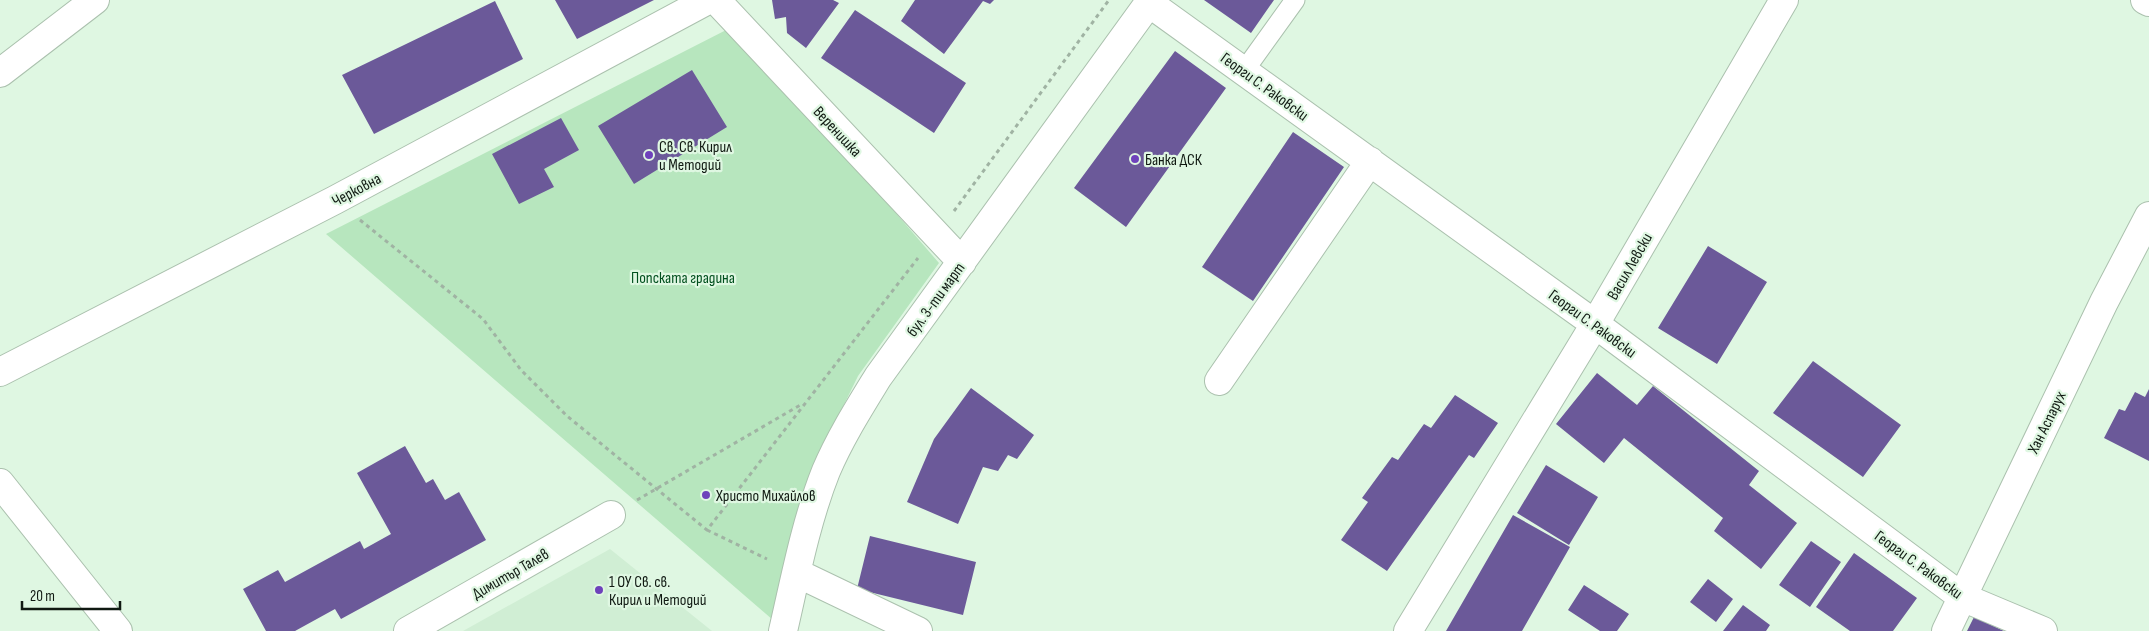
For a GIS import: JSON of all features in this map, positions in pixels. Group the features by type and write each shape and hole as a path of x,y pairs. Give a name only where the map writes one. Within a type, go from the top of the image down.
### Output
{"street":[{"path":"0,73 95,0"},
{"name":"Черковна","path":"0,372 335,200 708,0"},
{"name":"Веренишка","path":"716,0 962,262"},
{"name":"Васил Левски","path":"1408,631 1595,324 1784,0"},
{"path":"2145,0 2149,2"},
{"name":"Георги С. Раковски","path":"1150,2 1595,324 1962,597 2043,631"},
{"name":"бул. 3-ти март","path":"783,631 796,574 826,473 846,428 878,377 1150,2"},
{"path":"1219,382 1370,161"},
{"name":"Хан Аспарух","path":"1946,631 2104,302 2149,216"},
{"path":"0,484 118,631"},
{"name":"Димитър Талев","path":"408,631 611,515"},
{"path":"796,574 918,631"}],"lane":[{"path":"1244,71 1295,0"}],"path":[{"path":"707,530 936,236 1109,0"},
{"path":"335,200 483,319 521,370 567,416 707,530 796,574"},
{"path":"611,515 805,402"}],"shaded area":[{"name":"1 ОУ Св. св. Кирил и Методий","path":"610,549 712,631 463,631"}],"green space":[{"name":"Попската градина","path":"734,26 939,263 858,376 814,466 773,620 326,234"}],"building":[{"path":"555,0 654,0 577,39"},
{"path":"772,0 833,0 839,3 806,48 787,33 786,17 775,19"},
{"path":"915,0 994,0 990,4 983,1 944,54 901,21"},
{"path":"1204,0 1274,0 1251,33"},
{"path":"495,1 523,59 374,134 342,75"},
{"path":"855,10 966,83 934,133 821,58"},
{"path":"1175,51 1226,88 1126,227 1074,188"},
{"name":"Св. Св. Кирил и Методий","path":"692,70 727,127 634,184 598,126"},
{"path":"561,118 579,150 544,169 554,187 519,204 492,154"},
{"path":"1293,132 1344,167 1253,301 1202,267"},
{"path":"1708,246 1767,282 1717,364 1658,328"},
{"path":"1813,361 1901,425 1863,477 1773,413"},
{"path":"1597,373 1637,405 1653,386 1759,471 1749,485 1797,523 1761,569 1714,531 1723,518 1624,438 1604,463 1556,424"},
{"path":"971,388 1034,435 1017,459 1008,455 998,471 983,467 958,524 907,502 934,439"},
{"path":"2149,389 2149,461 2104,438 2119,409 2125,411 2135,392 2145,397"},
{"path":"1455,395 1498,423 1474,458 1469,455 1387,571 1341,540 1368,502 1362,498 1392,457 1398,460 1424,424 1431,428"},
{"path":"405,446 426,483 433,479 445,500 459,492 486,540 341,619 335,609 295,631 266,631 243,589 278,570 285,582 360,541 364,549 391,534 357,473"},
{"path":"1546,465 1598,497 1569,545 1517,513"},
{"path":"1513,515 1570,547 1522,631 1446,631"},
{"path":"870,536 976,562 963,615 857,589"},
{"path":"1811,541 1841,562 1810,607 1779,585"},
{"path":"1854,553 1917,598 1893,631 1850,631 1816,607"},
{"path":"1708,579 1733,599 1716,622 1690,602"},
{"path":"1584,585 1629,614 1617,631 1600,631 1568,610"},
{"path":"1743,605 1770,625 1766,631 1723,631"},
{"path":"1974,617 2004,631 1967,631"}],"place":[{"name":"Св. Св. Кирил и Методий","path":"649,155"},
{"name":"Банка ДСК","path":"1135,159"},
{"name":"Христо Михайлов","path":"706,495"},
{"name":"1 ОУ Св. св. Кирил и Методий","path":"599,590"}]}
